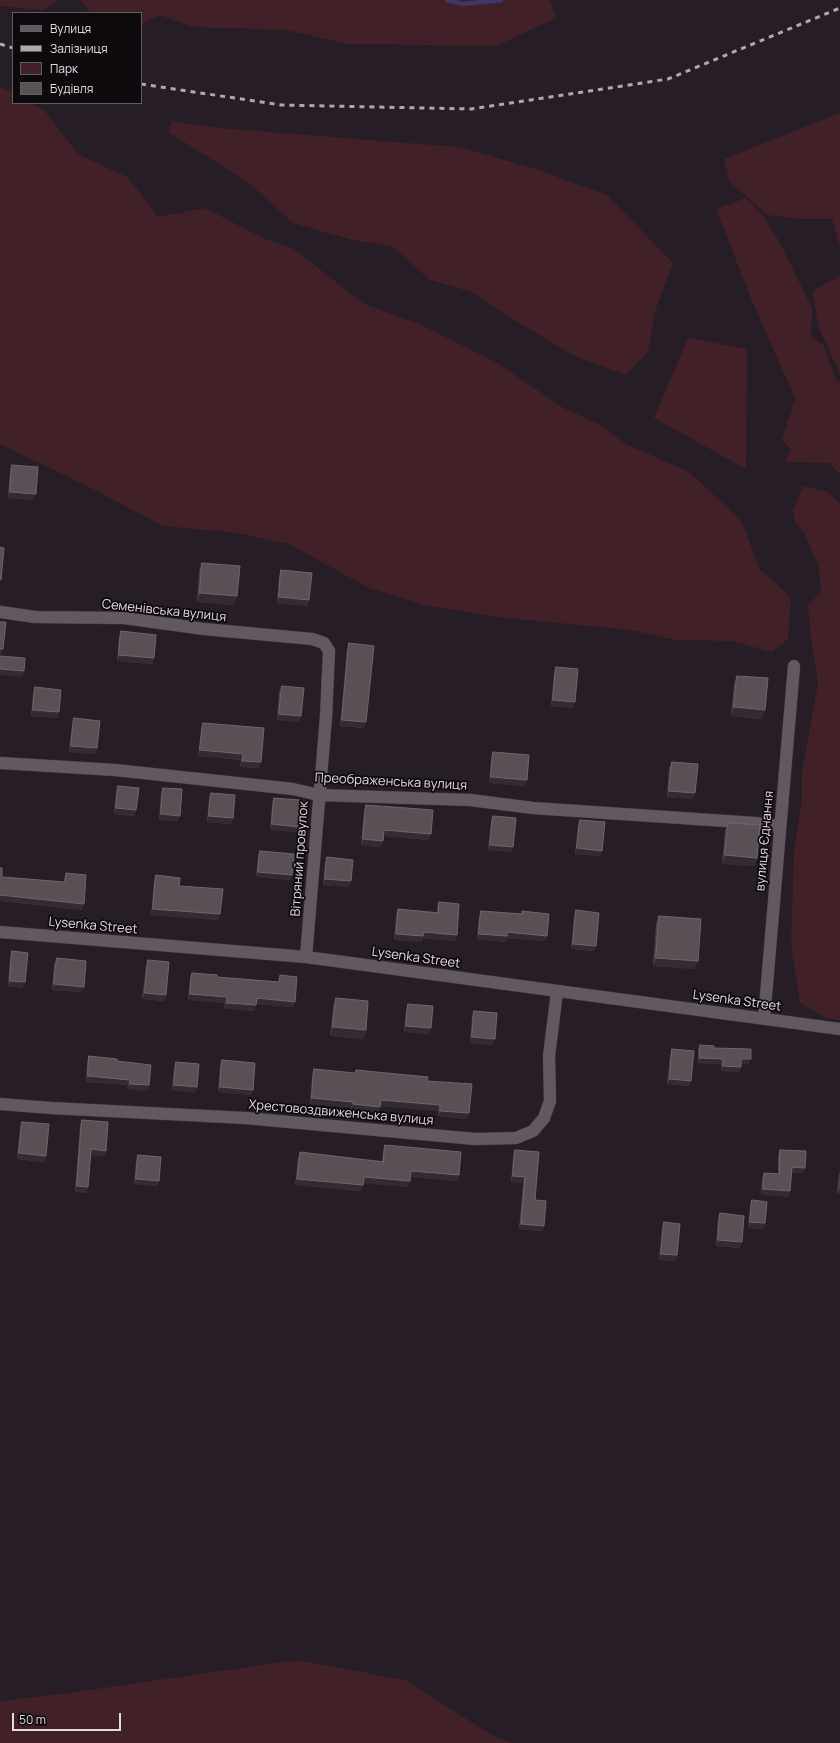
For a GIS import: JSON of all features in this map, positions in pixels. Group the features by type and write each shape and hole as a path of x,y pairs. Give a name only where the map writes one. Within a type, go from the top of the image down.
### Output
{"street":[{"name":"Семенівська вулиця","path":"0,612 35,617 124,618 204,630 312,639 324,643"},
{"name":"Вітряний провулок","path":"306,958 326,717 329,651 324,643"},
{"name":"вулиця Єднання","path":"764,1019 794,666"},
{"name":"Преображенська вулиця","path":"0,763 115,770 293,789 319,795 470,800 533,808 748,822 780,826"},
{"name":"Lysenka Street","path":"0,932 306,958 840,1029"},
{"name":"Хрестовоздвиженська вулиця","path":"0,1104 245,1118 475,1139 516,1138 533,1132 544,1118 550,1100 548,1056 557,992"}],"green space":[{"path":"0,0 57,0 44,10 0,6"},
{"path":"80,0 549,0 556,18 496,46 348,44 286,30 193,27 160,15 142,24 142,12 90,12"},
{"path":"0,87 12,92 12,104 33,104 45,111 78,154 127,177 150,205 157,217 205,208 265,239 294,249 364,304 419,324 497,363 565,409 597,423 626,444 689,472 741,520 760,570 772,579 791,598 788,639 772,652 731,641 675,640 631,630 506,618 428,606 369,588 289,544 238,533 163,526 91,488 0,444"},
{"path":"840,113 840,247 832,219 798,219 768,215 729,181 724,159"},
{"path":"172,121 218,128 459,147 536,169 607,195 673,263 654,314 649,350 626,375 577,357 510,318 472,292 430,280 393,247 353,240 293,223 248,182 168,132"},
{"path":"746,198 764,217 779,241 812,308 811,337 823,345 837,381 840,383 840,475 830,463 785,462 791,449 782,440 795,398 754,306 716,209"},
{"path":"840,274 840,374 818,326 813,291 838,277"},
{"path":"688,338 747,349 746,469 654,418"},
{"path":"803,486 828,492 840,504 840,1020 828,1019 800,1003 791,945 794,851 802,800 802,772 818,683 811,640 808,605 821,592 818,564 804,533 795,522 793,510"},
{"path":"297,1660 405,1680 495,1737 513,1743 0,1743 0,1701 69,1693"}],"building":[{"path":"12,465 38,467 36,494 10,492"},
{"path":"0,547 4,548 1,580 0,580"},
{"path":"202,563 240,566 237,596 200,593"},
{"path":"281,570 312,573 309,600 279,597"},
{"path":"0,622 6,622 3,649 0,649"},
{"path":"121,631 156,635 154,658 119,655"},
{"path":"349,643 374,646 366,722 342,720"},
{"path":"0,656 25,658 24,671 0,669"},
{"path":"556,667 578,669 575,702 553,700"},
{"path":"737,676 768,678 765,710 734,707"},
{"path":"282,686 304,688 301,716 279,714"},
{"path":"35,687 61,690 59,712 33,710"},
{"path":"74,718 100,721 97,748 71,746"},
{"path":"203,723 264,728 261,762 242,761 243,754 200,750"},
{"path":"493,752 529,755 527,780 491,777"},
{"path":"672,762 698,764 695,793 669,791"},
{"path":"118,786 139,788 136,810 116,808"},
{"path":"163,788 182,789 180,816 161,814"},
{"path":"211,793 235,795 233,818 209,816"},
{"path":"274,798 300,800 298,827 272,824"},
{"path":"366,805 433,810 431,834 384,830 383,841 363,839"},
{"path":"493,816 516,818 513,847 490,845"},
{"path":"580,820 605,822 602,851 577,848"},
{"path":"728,823 760,825 757,858 725,855"},
{"path":"260,851 294,854 292,875 258,872"},
{"path":"327,857 353,860 351,881 325,879"},
{"path":"0,868 2,868 2,877 65,882 66,873 86,875 84,904 0,895"},
{"path":"156,875 180,878 179,886 223,889 220,914 153,909"},
{"path":"439,902 459,904 457,935 424,932 423,936 396,934 398,909 438,913"},
{"path":"576,910 599,913 596,946 573,944"},
{"path":"481,911 522,914 522,911 549,914 547,936 507,932 507,936 479,934"},
{"path":"659,916 701,919 698,961 656,958"},
{"path":"12,951 28,953 25,982 10,981"},
{"path":"57,958 86,961 84,987 54,984"},
{"path":"148,960 169,962 166,995 145,993"},
{"path":"192,973 217,975 217,977 279,982 280,975 297,977 295,1002 257,998 256,1005 227,1003 227,997 190,994"},
{"path":"336,998 368,1001 366,1030 333,1027"},
{"path":"408,1004 433,1006 431,1028 406,1026"},
{"path":"474,1011 497,1013 495,1039 472,1037"},
{"path":"700,1045 714,1046 714,1048 751,1049 751,1059 741,1059 741,1067 723,1066 723,1059 700,1058"},
{"path":"672,1049 694,1051 691,1081 670,1079"},
{"path":"89,1056 151,1065 149,1085 130,1084 130,1080 88,1076"},
{"path":"222,1060 255,1063 253,1090 220,1087"},
{"path":"176,1062 199,1064 197,1087 174,1085"},
{"path":"314,1069 355,1073 356,1070 428,1077 427,1081 472,1084 469,1113 440,1111 440,1105 381,1100 380,1107 353,1104 353,1102 312,1098"},
{"path":"82,1120 108,1122 106,1151 91,1149 88,1187 77,1186"},
{"path":"22,1122 49,1124 46,1156 19,1153"},
{"path":"385,1145 461,1152 459,1175 411,1171 410,1181 364,1177 363,1185 297,1179 300,1152 383,1162"},
{"path":"515,1150 539,1152 535,1200 546,1201 544,1226 521,1224 525,1177 513,1176"},
{"path":"780,1150 806,1151 805,1168 792,1167 790,1191 763,1189 764,1173 779,1174"},
{"path":"138,1155 161,1157 159,1181 136,1179"},
{"path":"752,1200 767,1202 765,1223 750,1222"},
{"path":"720,1213 744,1216 742,1242 718,1240"},
{"path":"664,1222 680,1224 677,1255 661,1254"}],"waterway":[{"path":"447,0 463,4 501,0"}],"railway":[{"path":"142,84 281,105 471,109 668,79 840,8"},
{"path":"0,44 12,48"}]}
